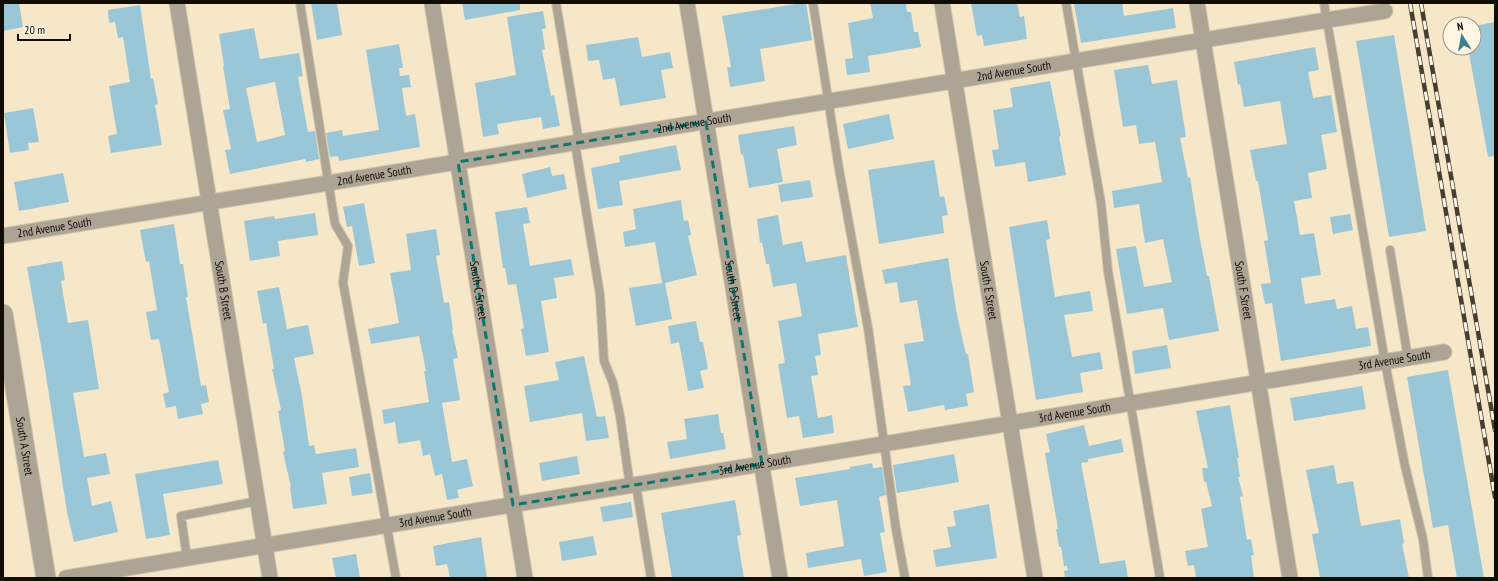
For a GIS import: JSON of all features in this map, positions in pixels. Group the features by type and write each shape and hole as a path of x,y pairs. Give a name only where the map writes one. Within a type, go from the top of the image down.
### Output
{"street":[{"name":"South B Street","path":"177,3 270,578"},
{"name":"South C Street","path":"432,3 525,578"},
{"name":"South D Street","path":"687,3 780,578"},
{"name":"South E Street","path":"942,3 1035,578"},
{"name":"South F Street","path":"1197,3 1290,578"},
{"name":"2nd Avenue South","path":"3,236 1385,11"},
{"name":"South A Street","path":"3,314 46,578"},
{"name":"3rd Avenue South","path":"66,578 1444,352"}],"lane":[{"path":"300,3 335,224 348,246 343,282 388,526 396,578"},
{"path":"556,3 600,295 604,360 613,383 652,578"},
{"path":"813,3 827,102 868,328 896,529 905,578"},
{"path":"1066,3 1101,203 1108,271 1160,578"},
{"path":"1324,3 1385,362 1405,466 1423,539 1428,578"},
{"path":"1390,250 1408,358"},
{"path":"187,558 181,516 258,501"}],"highlighted area":[{"path":"706,122 762,464 513,505 458,162"}],"building":[{"path":"3,3 19,3 23,27 3,31"},
{"path":"311,3 337,3 342,35 317,40"},
{"path":"462,3 520,3 520,10 465,20"},
{"path":"806,3 812,40 760,49 765,81 730,87 727,67 731,67 722,16"},
{"path":"870,3 906,3 907,12 911,12 914,32 918,32 921,47 868,56 870,72 847,75 845,59 853,58 848,23 873,18"},
{"path":"971,3 1017,3 1020,17 1024,16 1027,39 984,46 982,35 977,36"},
{"path":"1122,3 1124,16 1173,8 1176,28 1081,43 1074,4"},
{"path":"140,5 151,79 153,78 158,104 155,105 162,145 111,153 108,136 117,134 109,86 130,82 123,37 118,38 115,22 109,23 108,10"},
{"path":"543,11 546,28 542,29 545,49 542,50 551,96 554,95 560,126 543,129 541,117 497,124 499,134 483,137 475,83 516,75 507,17"},
{"path":"1495,22 1495,156 1488,157 1469,56 1482,56 1482,24"},
{"path":"254,28 260,59 299,53 303,76 298,77 308,132 315,131 319,159 306,162 305,159 230,174 225,150 231,149 223,110 230,109 219,34","holes":["275,82 285,135 257,142 246,88"]},
{"path":"1394,35 1426,231 1389,237 1356,41"},
{"path":"638,37 642,57 670,52 673,68 661,70 666,98 620,106 615,78 603,80 599,60 588,61 586,45"},
{"path":"399,44 403,68 399,68 400,76 409,75 411,87 402,88 406,116 415,114 420,147 339,161 338,156 330,157 326,133 342,130 343,136 379,130 366,50"},
{"path":"1315,47 1319,70 1308,72 1313,98 1331,95 1337,132 1321,135 1327,169 1308,173 1312,198 1294,201 1300,235 1314,233 1321,275 1301,278 1305,304 1335,299 1337,309 1352,306 1356,329 1368,327 1371,346 1281,361 1272,303 1265,304 1261,284 1271,283 1264,241 1268,240 1258,181 1256,181 1250,150 1287,144 1280,101 1244,107 1234,62"},
{"path":"1148,65 1152,84 1177,80 1186,137 1180,138 1188,178 1190,177 1199,234 1207,276 1209,276 1219,331 1169,340 1163,308 1127,314 1116,249 1136,246 1144,287 1172,282 1163,239 1145,243 1139,204 1114,208 1112,191 1162,182 1155,142 1139,144 1136,125 1123,127 1114,70"},
{"path":"1050,81 1061,136 1059,137 1066,175 1028,182 1025,162 995,167 992,150 999,149 993,110 1013,107 1010,88"},
{"path":"33,108 39,142 28,143 29,150 10,153 4,113"},
{"path":"889,114 894,139 848,149 843,124"},
{"path":"794,126 797,145 777,149 783,182 749,188 738,135"},
{"path":"676,145 681,170 619,181 623,205 598,209 591,168 620,162 619,156"},
{"path":"934,160 940,197 944,196 948,215 942,216 944,233 879,244 868,170"},
{"path":"550,167 552,176 564,174 567,189 527,198 522,174"},
{"path":"63,173 69,202 19,211 14,182"},
{"path":"810,180 813,197 781,202 778,185"},
{"path":"681,200 684,221 688,220 691,235 688,236 697,275 665,283 672,319 636,326 629,288 662,283 655,242 625,247 623,232 636,229 633,209"},
{"path":"364,203 375,263 359,266 352,226 347,227 343,207"},
{"path":"527,207 530,223 523,224 530,266 571,259 574,275 554,278 557,298 541,301 549,352 526,356 521,329 524,328 516,284 508,285 505,268 503,268 495,212"},
{"path":"315,213 318,235 278,241 280,256 250,261 244,221 274,216 275,219"},
{"path":"1350,214 1353,230 1333,234 1330,217"},
{"path":"778,215 783,245 802,241 806,262 846,255 858,327 818,334 821,355 815,356 818,375 811,376 818,418 832,415 834,433 803,438 799,416 787,418 778,364 785,363 778,321 802,316 796,283 773,287 769,264 766,264 762,242 760,243 757,219"},
{"path":"1047,220 1050,239 1046,240 1055,297 1090,291 1093,311 1064,315 1072,357 1100,352 1103,369 1080,373 1083,392 1036,400 1009,227"},
{"path":"174,224 180,264 183,264 188,297 186,297 201,386 206,385 209,402 201,404 203,414 178,419 176,406 166,408 163,394 169,392 159,339 151,340 146,312 157,310 149,261 146,262 140,230"},
{"path":"436,229 440,255 436,256 444,303 449,302 452,330 458,358 453,359 460,400 442,403 452,462 467,459 473,486 457,490 459,498 447,500 442,474 435,476 430,454 423,456 420,440 398,444 395,422 384,424 382,410 429,402 424,371 426,371 419,336 371,344 368,329 399,323 390,273 411,270 406,234"},
{"path":"948,258 957,315 966,354 968,354 974,392 966,394 968,406 945,410 944,405 908,412 903,386 911,385 904,344 924,341 917,300 900,303 897,282 885,284 882,270"},
{"path":"62,261 65,280 61,281 68,323 88,320 99,389 73,393 84,457 106,453 110,474 87,478 92,506 111,501 118,532 74,542 67,512 45,369 27,267"},
{"path":"279,287 287,329 308,325 314,354 294,358 302,396 309,446 314,445 316,454 356,448 359,467 322,473 327,504 293,509 291,487 283,452 285,451 278,411 281,410 272,369 274,369 266,323 263,324 257,291"},
{"path":"696,321 700,342 703,342 708,369 700,371 704,388 688,391 679,342 671,344 668,326"},
{"path":"1167,345 1171,368 1135,374 1132,351"},
{"path":"584,356 597,417 605,416 609,438 586,441 582,413 530,422 524,386 559,380 555,362"},
{"path":"1448,370 1484,578 1457,578 1448,525 1433,528 1407,377"},
{"path":"1362,386 1366,409 1294,421 1290,398"},
{"path":"1230,405 1239,458 1237,458 1240,477 1238,477 1243,496 1240,497 1247,540 1251,539 1254,555 1251,555 1254,578 1196,578 1194,565 1188,566 1185,551 1208,547 1201,509 1212,506 1206,482 1204,482 1202,468 1208,468 1196,411"},
{"path":"718,414 721,433 723,433 726,449 670,459 667,442 687,439 684,419"},
{"path":"1084,425 1089,446 1121,439 1124,452 1088,459 1088,462 1081,463 1100,564 1125,560 1128,578 1065,578 1064,571 1068,570 1067,566 1064,566 1056,529 1058,529 1045,453 1050,452 1046,434"},
{"path":"954,454 959,482 897,493 893,465"},
{"path":"577,456 580,474 542,481 539,463"},
{"path":"218,460 223,484 163,494 170,535 146,539 135,474"},
{"path":"872,463 873,468 882,467 886,495 879,497 885,532 880,533 887,572 864,576 861,559 808,568 806,553 844,546 837,500 800,506 795,478 850,469 850,467"},
{"path":"1334,465 1337,484 1353,481 1361,526 1400,519 1404,543 1402,544 1409,578 1320,578 1312,534 1319,533 1306,470"},
{"path":"370,473 373,493 352,496 349,477"},
{"path":"735,500 741,535 737,536 744,578 672,578 661,513"},
{"path":"631,502 633,517 603,522 600,507"},
{"path":"989,504 997,558 936,567 933,550 951,547 947,527 956,526 953,511"},
{"path":"593,536 597,555 562,561 559,542"},
{"path":"481,537 487,578 450,578 447,564 436,566 433,546"},
{"path":"356,554 360,578 336,578 332,558"}],"railway":[{"path":"1410,3 1495,497"},
{"path":"1421,3 1495,430"}]}
